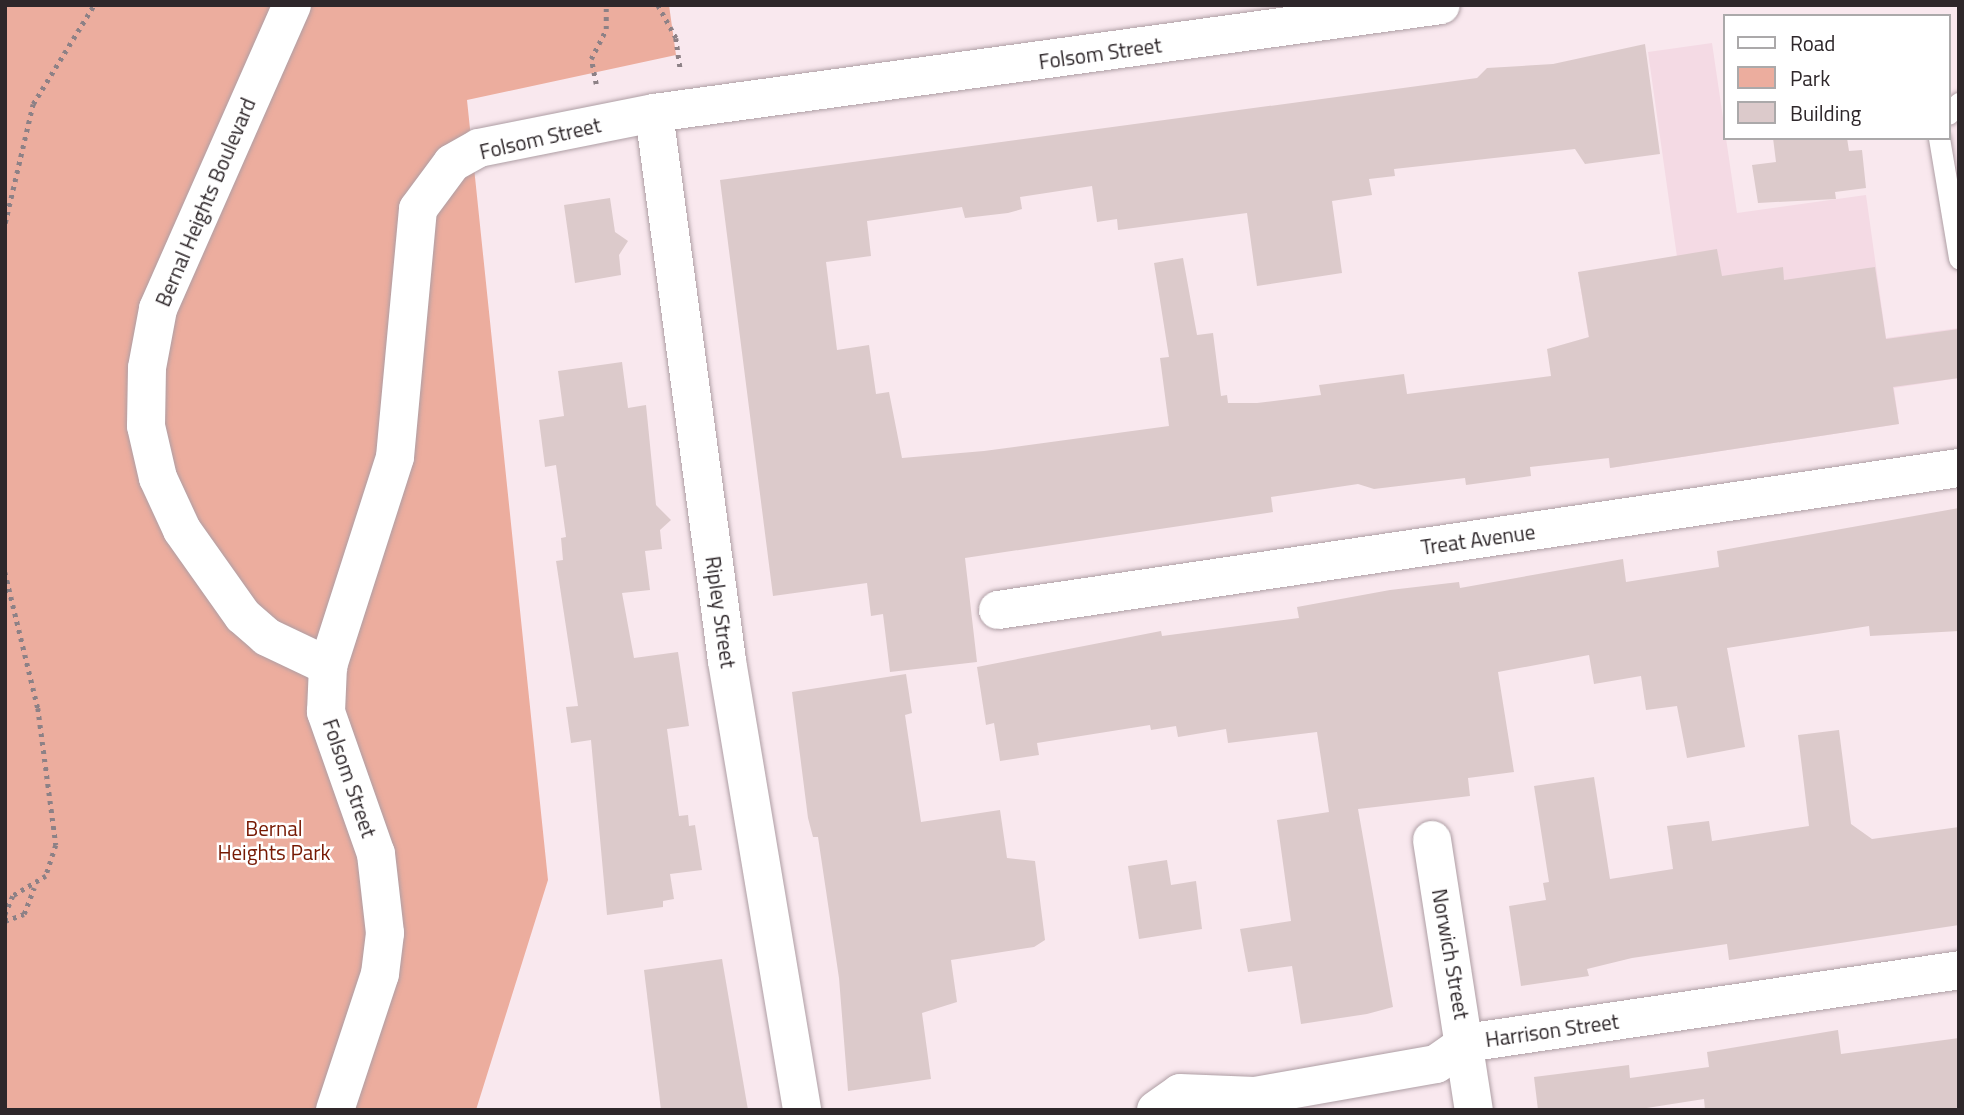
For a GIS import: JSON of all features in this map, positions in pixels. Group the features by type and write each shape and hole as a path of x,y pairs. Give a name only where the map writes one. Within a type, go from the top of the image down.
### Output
{"street":[{"name":"Bernal Heights Boulevard","path":"292,5 158,310 147,368 146,426 158,478 182,530 243,616 267,637 328,666"},
{"name":"Folsom Street","path":"335,1110 380,974 385,933 376,854 326,712 328,666 394,457 418,209 452,163 479,148 669,111 1321,14 1441,5"},
{"name":"Ripley Street","path":"669,111 727,661 802,1110"},
{"name":"Treat Avenue","path":"998,610 1959,468"},
{"name":"Norwich Street","path":"1432,840 1466,1042 1474,1110"},
{"name":"Harrison Street","path":"1156,1110 1180,1093 1255,1096 1436,1064 1466,1042 1959,970"}],"lane":[{"path":"1939,140 1959,258"}],"path":[{"path":"5,223 33,104 94,5"},
{"path":"604,123 591,59 606,29 606,5"},
{"path":"658,5 676,38 669,111"},
{"path":"5,572 38,708 56,845 46,876 34,888 24,914 5,921"},
{"path":"5,915 12,896 34,888"}],"shaded area":[{"path":"1712,43 1722,111 1722,140 1726,140 1737,213 1866,195 1886,338 1959,328 1959,378 1894,388 1899,424 1610,468 1578,272 1678,264 1648,52"}],"green space":[{"name":"Bernal Heights Park","path":"5,5 669,5 676,55 467,100 548,880 476,1110 5,1110"}],"building":[{"path":"1645,44 1660,154 1585,164 1575,149 1394,169 1395,176 1369,179 1372,195 1332,201 1342,273 1257,286 1247,213 1118,230 1117,219 1097,222 1092,186 1020,197 1022,209 1008,213 965,218 962,207 867,221 871,256 826,262 837,350 869,345 876,394 889,392 902,458 984,451 1169,426 1160,358 1169,357 1154,263 1183,258 1197,335 1213,333 1221,396 1227,395 1228,403 1257,403 1321,395 1319,385 1404,374 1407,394 1551,376 1547,349 1589,337 1578,272 1717,249 1722,276 1783,267 1784,280 1875,267 1886,339 1959,329 1959,378 1893,387 1899,424 1610,468 1609,458 1530,467 1531,476 1466,485 1465,478 1374,489 1358,484 1271,497 1273,512 965,558 977,662 890,672 883,614 871,616 867,583 773,596 720,180 1477,78 1487,68 1553,64"},
{"path":"1773,140 1847,140 1849,151 1862,150 1866,188 1835,192 1836,199 1758,203 1752,165 1776,162"},
{"path":"610,198 615,232 628,241 619,255 621,275 575,283 564,205"},
{"path":"622,362 628,408 646,405 656,505 671,520 660,530 662,549 645,551 650,590 622,593 634,658 678,652 689,726 667,729 679,816 688,815 689,826 695,825 702,870 670,874 674,899 663,901 663,907 607,915 591,740 571,743 566,707 578,706 556,561 563,560 561,538 566,537 556,465 545,467 539,420 564,416 558,371"},
{"path":"1959,508 1959,631 1870,636 1869,626 1727,648 1745,747 1687,758 1677,706 1646,710 1641,676 1594,684 1589,655 1498,672 1514,772 1468,778 1470,796 1358,809 1393,1007 1367,1014 1301,1024 1292,966 1248,972 1240,929 1291,921 1277,820 1329,812 1317,732 1228,743 1226,729 1178,737 1176,726 1151,730 1150,725 1037,743 1039,755 1000,761 994,723 986,725 977,667 1161,631 1162,636 1299,618 1297,607 1390,590 1459,582 1460,588 1623,559 1626,582 1719,567 1717,551"},
{"path":"906,674 912,713 905,715 921,822 1000,810 1007,858 1035,861 1045,940 1034,947 951,960 957,1002 922,1013 931,1079 848,1091 839,978 818,837 813,837 808,818 792,692"},
{"path":"1839,730 1851,824 1872,839 1959,827 1959,925 1729,960 1727,944 1632,958 1587,969 1589,976 1521,986 1509,906 1546,900 1543,883 1549,882 1534,786 1594,777 1610,879 1673,869 1667,826 1709,821 1712,841 1809,826 1798,735"},
{"path":"1167,860 1171,885 1196,881 1202,929 1139,939 1128,866"},
{"path":"722,959 748,1110 661,1110 644,970"},
{"path":"1838,1030 1841,1054 1959,1038 1959,1110 1705,1110 1704,1099 1634,1110 1538,1110 1534,1077 1629,1065 1630,1078 1709,1067 1707,1052"}]}
